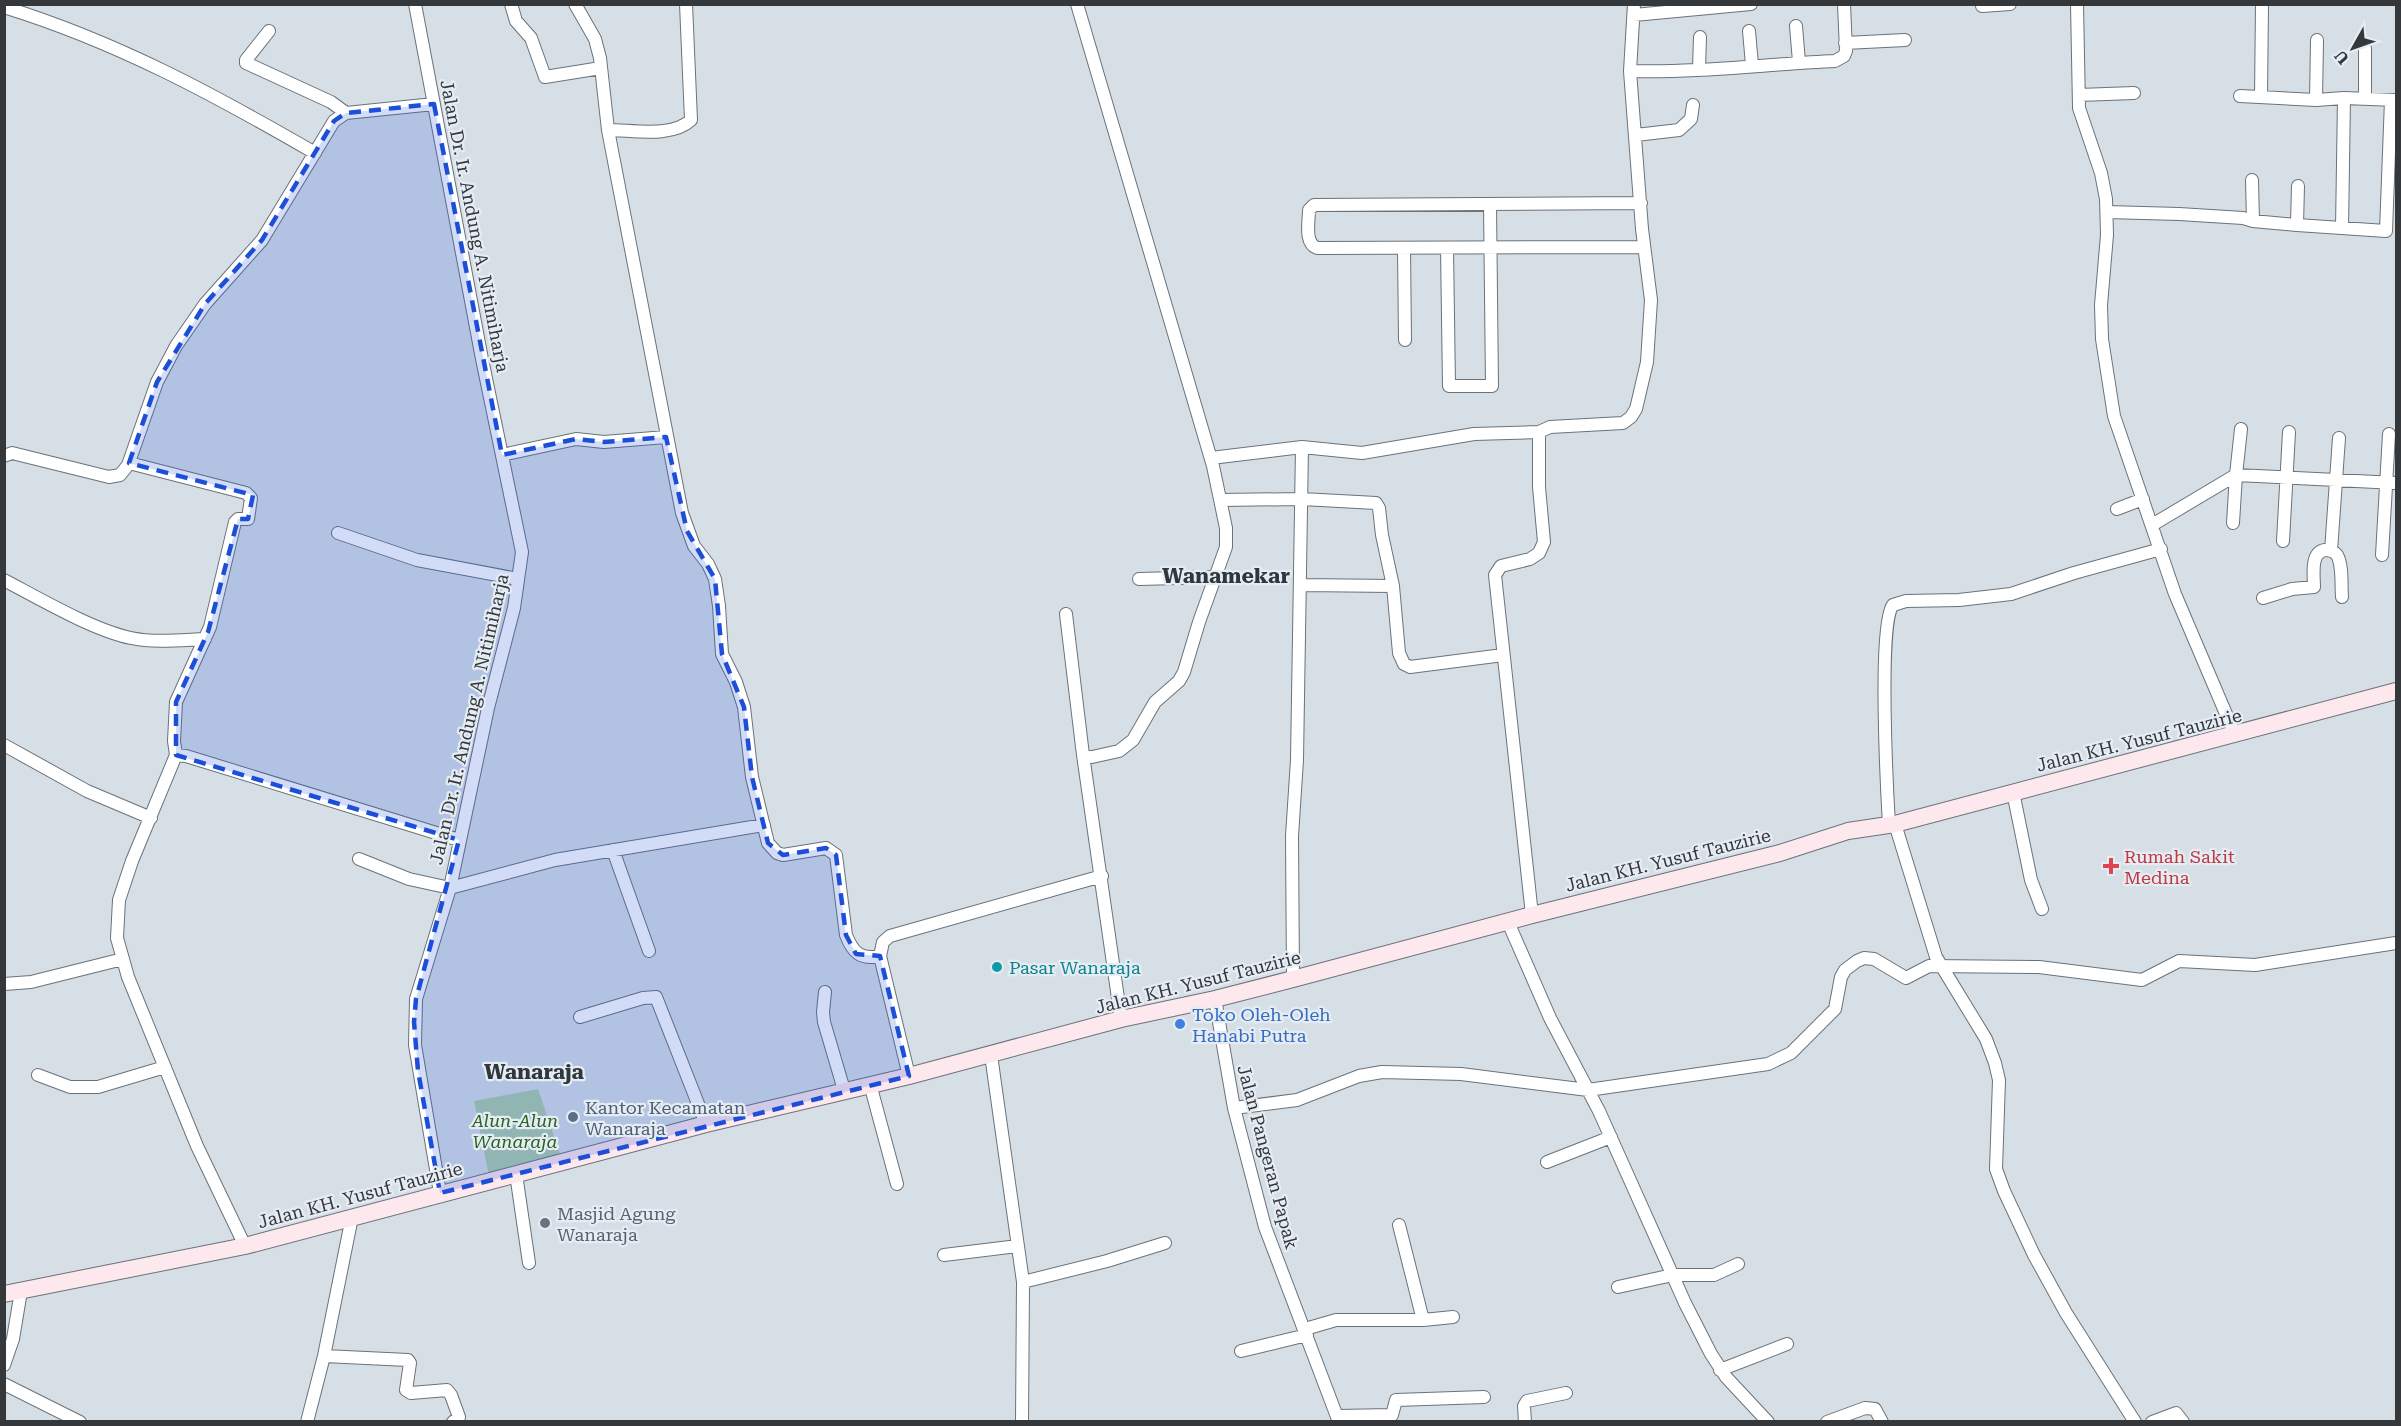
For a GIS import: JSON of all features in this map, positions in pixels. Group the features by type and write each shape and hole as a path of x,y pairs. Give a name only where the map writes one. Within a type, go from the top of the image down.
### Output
{"main road":[{"name":"Jalan KH. Yusuf Tauzirie","path":"13,1292 244,1246 440,1192 706,1124 909,1076 1121,1019 1293,980 1532,915 1780,853 1848,831 1892,824 2397,692"}],"street":[{"name":"Jalan Dr. Ir. Andung A. Nitimiharja","path":"415,4 522,552 514,608 488,708 450,888 416,999 414,1022 418,1071 440,1192"},
{"path":"511,4 516,21 531,38 544,77 601,68"},
{"path":"575,4 595,39 601,68 608,130 666,437 687,531 715,579 722,654 736,682 744,707 752,777 768,843 777,853 783,855 826,848 833,851 838,861 846,935 850,946 856,954 863,957 880,956"},
{"path":"608,130 658,131 679,128 691,120 686,4"},
{"path":"1077,4 1211,458 1226,528 1226,547 1179,681 1155,702 1133,740 1119,751 1092,757 1083,755"},
{"path":"1211,458 1302,447 1362,453 1474,434 1539,432 1559,426 1623,423 1634,414 1647,362 1651,300 1644,247 1630,71 1634,10 1751,4"},
{"path":"1630,71 1668,72 1840,59 1846,51 1844,4"},
{"path":"1982,6 2010,4"},
{"path":"2077,4 2079,108 2101,173 2107,212 2101,305 2104,367 2114,416 2175,594 2235,735"},
{"path":"2261,97 2262,4"},
{"path":"4,7 75,30 172,73 315,153"},
{"path":"1797,26 1799,62"},
{"path":"269,31 246,60 247,64 331,102 346,113"},
{"path":"1749,32 1752,65"},
{"path":"1699,69 1700,37"},
{"path":"1845,43 1905,40"},
{"path":"2316,100 2317,40"},
{"path":"2365,48 2366,99"},
{"path":"2079,95 2134,93"},
{"path":"2107,212 2179,213 2243,218 2253,222 2386,231 2394,100 2344,98 2316,100 2240,96"},
{"path":"2342,228 2344,98"},
{"path":"4,456 12,453 109,477 120,475 129,463 157,382 176,346 205,304 262,240 334,122 346,113 434,104"},
{"path":"1636,135 1679,130 1691,119 1693,105"},
{"path":"2252,180 2253,222"},
{"path":"2296,225 2298,186"},
{"path":"1641,203 1314,205 1309,210 1309,241 1317,248 1644,247"},
{"path":"1447,248 1449,386 1492,386 1490,204"},
{"path":"1404,248 1405,340"},
{"path":"2233,523 2241,429"},
{"path":"1532,915 1496,590 1496,571 1501,566 1535,556 1544,542 1539,487 1539,432"},
{"path":"2283,541 2289,432"},
{"path":"2382,555 2391,483 2389,434"},
{"path":"502,455 576,439 604,442 666,437"},
{"path":"2339,438 2331,550 2338,558 2342,597"},
{"path":"1293,980 1292,836 1298,760 1302,447"},
{"path":"129,463 250,495 252,502 248,519 238,519 235,522 205,639 176,702 174,741 176,755 119,900 117,938 123,959 197,1146 244,1246"},
{"path":"2152,525 2236,475 2391,483"},
{"path":"1220,500 1302,499 1378,504 1393,586 1399,653 1404,664 1410,667 1503,655"},
{"path":"2117,509 2143,499"},
{"path":"338,533 417,560 518,579"},
{"path":"2135,1422 2066,1313 2034,1255 1996,1169 1999,1080 1995,1063 1986,1039 1940,966 1892,824 1886,758 1887,615 1893,604 1906,601 1959,600 2011,594 2084,570 2161,549"},
{"path":"2264,598 2292,589 2314,587 2315,558 2321,551 2331,550"},
{"path":"1139,579 1216,577"},
{"path":"4,580 105,629 131,638 205,639"},
{"path":"1301,585 1393,586"},
{"path":"1066,614 1083,755 1121,1019"},
{"path":"4,745 87,791 151,818"},
{"path":"176,755 186,756 459,840"},
{"path":"2013,792 2031,880 2042,909"},
{"path":"359,858 409,879 450,888 555,860 686,840 764,825"},
{"path":"613,850 649,951"},
{"path":"909,1076 880,956 883,942 890,936 1102,876"},
{"path":"1508,922 1550,1018 1611,1137 1685,1303 1720,1370 1768,1422"},
{"path":"1233,1108 1297,1100 1359,1076 1382,1072 1461,1074 1588,1090 1698,1076 1768,1064 1791,1053 1835,1010 1841,976 1845,970 1864,958 1874,959 1906,978 1924,968 1940,966 2039,967 2142,980 2179,961 2247,965 2397,943"},
{"path":"4,984 31,982 123,959"},
{"path":"825,992 824,1022 844,1090"},
{"path":"580,1017 643,998 656,997 706,1124"},
{"name":"Jalan Pangeran Papak","path":"1215,999 1233,1108 1264,1227 1338,1419"},
{"path":"991,1055 1023,1282 1022,1422"},
{"path":"38,1075 70,1087 98,1087 165,1067"},
{"path":"870,1084 897,1184"},
{"path":"1547,1162 1611,1137"},
{"path":"516,1174 529,1263"},
{"path":"307,1422 324,1356 352,1217"},
{"path":"1399,1225 1423,1320"},
{"path":"1023,1282 1165,1243"},
{"path":"945,1255 1018,1246"},
{"path":"1618,1287 1673,1275 1714,1275 1738,1264"},
{"path":"4,1365 13,1339 13,1292"},
{"path":"1241,1351 1306,1332 1336,1320 1423,1320 1453,1317"},
{"path":"1720,1370 1787,1344"},
{"path":"324,1356 408,1360 410,1363 406,1390 411,1392 449,1391 459,1417 453,1422"},
{"path":"4,1384 80,1422"},
{"path":"1525,1422 1524,1406 1527,1401 1566,1393"},
{"path":"1338,1419 1392,1415 1396,1400 1484,1397"},
{"path":"1827,1422 1864,1408 1875,1409 1882,1422"},
{"path":"2152,1422 2176,1413 2182,1422"}],"highlighted area":[{"path":"434,104 502,455 576,439 604,442 666,437 687,531 715,579 722,654 744,707 752,777 768,843 783,855 826,848 836,855 846,935 856,954 880,956 909,1076 440,1193 418,1071 414,1022 416,999 459,840 176,755 176,702 208,632 238,519 248,519 253,495 129,463 157,382 205,304 262,240 334,121 346,113"}],"green space":[{"name":"Alun-Alun Wanaraja","path":"538,1089 561,1157 489,1176 474,1101"}],"place":[{"name":"Rumah Sakit Medina","path":"2111,866"},
{"name":"Pasar Wanaraja","path":"997,967"},
{"name":"Toko Oleh-Oleh Hanabi Putra","path":"1180,1024"},
{"name":"Kantor Kecamatan Wanaraja","path":"573,1117"},
{"name":"Masjid Agung Wanaraja","path":"545,1223"}],"district":[{"name":"Wanamekar","path":"1226,576"},
{"name":"Wanaraja","path":"534,1072"}]}
